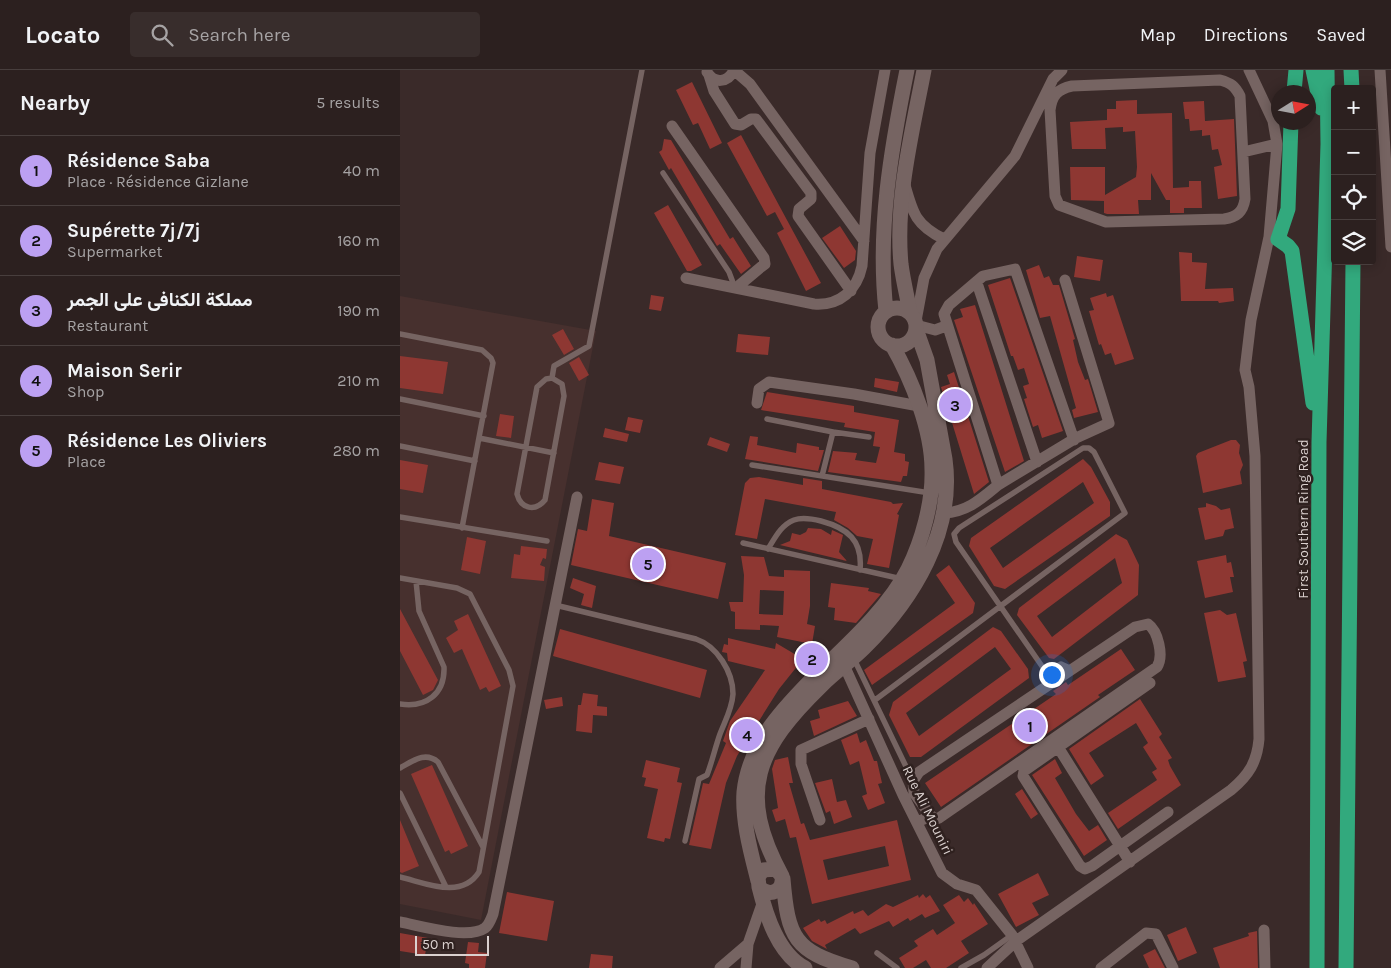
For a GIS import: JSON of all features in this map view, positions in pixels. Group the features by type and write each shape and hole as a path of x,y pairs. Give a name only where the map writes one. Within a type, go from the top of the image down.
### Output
{"highway":[{"path":"1295,85 1296,70"},
{"path":"1313,70 1328,144"},
{"name":"First Southern Ring Road","path":"1317,968 1319,442 1328,144 1327,70"},
{"path":"1351,70 1353,85"},
{"path":"1354,85 1356,70"},
{"path":"1291,130 1288,209 1274,238 1288,246 1292,251 1319,442"},
{"path":"1346,968 1353,265"}],"street":[{"path":"707,73 716,80 725,80 734,70 750,84 864,241"},
{"path":"686,278 821,305 840,299 851,291 860,275 870,153 885,70"},
{"path":"886,311 884,283 887,193 892,148 907,70"},
{"path":"852,968 822,959 798,941 787,917 782,877 762,834 757,799 759,777 777,734 794,714 884,626 912,591 926,566 944,513 947,474 946,459 927,360 915,322 900,253 904,183 924,70"},
{"path":"946,326 935,330 915,322 901,308 886,311 879,319 878,330 883,340 892,345 901,345 910,341 915,322 924,278 931,260 944,239 1015,156 1053,79 1062,70"},
{"path":"987,968 1014,938 1130,862 1231,790 1247,775 1257,756 1259,739 1255,456 1249,387 1245,370 1250,320 1274,238 1277,144 1273,121 1249,70"},
{"path":"1380,70 1389,191 1391,248"},
{"path":"707,73 714,91 734,124 741,125 751,119 756,119 811,193 811,199 799,209 798,216 851,291"},
{"path":"1220,80 1228,82 1235,87 1240,96 1243,152 1245,199 1243,208 1233,218 1106,222 1069,211 1056,201 1051,100 1062,88 1072,86 1220,80"},
{"path":"672,126 764,258 765,264 735,288"},
{"path":"1243,152 1277,144"},
{"path":"904,183 916,218 925,229 944,239"},
{"path":"998,485 946,326 944,314 949,305 983,276 1015,269 1074,440"},
{"path":"944,513 964,510 998,485 1074,440 1109,423 1065,280"},
{"path":"977,283 1037,462"},
{"path":"805,968 788,956 760,890 744,814 744,790 758,746 770,724 854,638 902,579 908,570 918,544 930,493 932,471 919,406 909,376 892,345"},
{"path":"757,403 760,389 769,382 854,394 919,406"},
{"path":"400,922 462,933 476,932 487,927 493,914 577,496"},
{"path":"1148,624 1157,634 1160,662 1157,667 939,818 936,819 932,816 914,793 913,781 919,772 1072,669 1135,627 1148,624"},
{"name":"Rue Ali Mouniri","path":"849,661 869,719 942,873 957,884 976,890 1014,938 1028,968"},
{"path":"1150,684 1024,771 1024,779 1082,868 1092,866 1168,812"},
{"path":"820,820 802,764 801,750 869,719"},
{"path":"1058,747 1130,862"},
{"path":"917,822 932,816"},
{"path":"760,890 774,892 781,887 782,877"},
{"path":"746,968 748,944 760,890"},
{"path":"1264,930 1265,968"},
{"path":"1101,968 1146,933 1156,934 1173,968"},
{"path":"720,968 748,944"}],"lane":[{"path":"552,378 554,366 590,346 642,70"},
{"path":"663,173 729,272 735,288"},
{"path":"400,334 482,350 491,358 493,369 462,528"},
{"path":"552,378 562,384 564,390 545,500 535,508 528,508 518,500 517,494 526,448 537,387 546,379 552,378"},
{"path":"400,400 484,416"},
{"path":"767,419 869,437"},
{"path":"822,476 833,432"},
{"path":"479,438 554,453"},
{"path":"400,446 475,461"},
{"path":"875,700 1000,608 1124,513 1094,452 1089,448 1082,448 956,530 954,534 956,542 1000,608 1046,672 1061,664 1072,669"},
{"path":"752,464 930,493"},
{"path":"400,517 547,541"},
{"path":"768,549 783,526 795,520 813,519 835,525 851,534 859,546 860,570"},
{"path":"742,543 902,579"},
{"path":"400,578 457,588 470,594 512,678 512,694 479,872 474,880 462,887 446,887 400,877"},
{"path":"400,704 418,704 430,699 440,690 444,678 444,667 418,604 416,581"},
{"path":"554,604 706,642 719,654 733,693 728,716 719,736 707,776 699,779 685,841"},
{"path":"849,661 875,700 913,781"},
{"path":"400,768 424,756 429,756 438,762 483,847"},
{"path":"400,793 446,887"},
{"path":"961,968 1014,938"},
{"path":"877,953 897,968"}],"shaded area":[{"path":"400,296 596,331 481,920 400,904"}],"building":[{"path":"692,82 722,143 710,149 698,123 693,125 676,90"},
{"path":"1137,100 1137,114 1172,113 1173,188 1189,187 1189,181 1201,181 1202,208 1184,208 1184,213 1170,213 1170,200 1166,200 1151,173 1151,200 1138,200 1139,214 1107,214 1104,213 1104,201 1071,200 1070,167 1105,167 1105,195 1136,177 1137,167 1135,131 1123,132 1123,127 1105,128 1106,149 1072,149 1070,122 1107,120 1107,109 1116,109 1116,101"},
{"path":"1204,101 1205,121 1234,119 1237,196 1218,199 1214,167 1222,165 1218,149 1212,150 1210,135 1202,136 1202,130 1190,131 1189,119 1185,119 1183,102"},
{"path":"741,135 821,283 806,291 777,233 784,229 775,212 767,216 727,143"},
{"path":"664,139 671,140 730,239 733,237 751,266 741,274 720,244 717,246 671,168 669,170 659,152 662,150"},
{"path":"668,205 702,265 691,271 687,271 654,213"},
{"path":"840,226 856,251 855,260 844,268 822,238"},
{"path":"1179,252 1192,253 1192,262 1207,263 1205,289 1233,288 1234,301 1219,303 1218,301 1181,301"},
{"path":"1077,256 1103,260 1100,281 1074,277"},
{"path":"1039,265 1044,278 1049,276 1053,285 1059,285 1075,339 1073,340 1078,362 1085,380 1088,379 1098,412 1074,418 1072,410 1076,408 1050,316 1040,318 1026,270"},
{"path":"1010,278 1063,431 1042,438 1038,425 1033,427 1024,399 1027,398 1023,386 1029,384 1024,368 1018,370 1013,356 1011,356 988,285"},
{"path":"1106,293 1107,297 1113,295 1134,359 1115,365 1111,353 1105,355 1101,344 1099,345 1089,311 1094,310 1090,298"},
{"path":"651,295 664,297 661,311 649,309"},
{"path":"975,305 1024,461 1005,472 954,320 963,317 960,309"},
{"path":"563,329 574,349 564,355 552,335"},
{"path":"738,334 770,337 768,355 736,352"},
{"path":"400,356 448,362 443,394 400,388"},
{"path":"579,357 589,375 579,381 569,363"},
{"path":"954,372 989,482 974,494 941,387 950,384 947,375"},
{"path":"875,378 899,382 897,392 874,387"},
{"path":"767,392 854,406 854,412 899,420 894,452 905,454 905,461 909,462 907,476 903,476 901,482 828,472 833,451 857,453 855,460 876,463 880,447 873,446 875,432 844,427 845,423 761,410"},
{"path":"500,414 514,416 511,438 496,436"},
{"path":"628,417 643,420 640,433 625,430"},
{"path":"605,428 629,434 627,442 603,437"},
{"path":"750,436 758,437 757,445 796,453 797,443 819,447 819,450 824,450 818,471 745,459"},
{"path":"710,437 730,444 727,452 707,445"},
{"path":"1231,440 1236,440 1240,445 1239,453 1243,465 1240,472 1242,484 1203,493 1196,456 1198,453"},
{"path":"1083,459 1091,467 1110,502 1110,516 1005,589 994,586 969,546 971,538","holes":["1083,482 1094,503 1003,568 990,548"]},
{"path":"400,460 428,465 423,493 400,489"},
{"path":"599,462 624,467 620,484 595,480"},
{"path":"759,477 803,485 803,478 822,481 822,489 891,502 893,504 903,503 897,514 899,515 889,568 867,564 873,539 857,536 834,520 836,512 765,499 757,539 735,535 745,483 750,478"},
{"path":"592,499 614,503 609,536 726,563 718,599 571,565 578,529 587,531"},
{"path":"1206,503 1216,506 1221,510 1230,508 1234,528 1225,530 1223,536 1205,540 1198,508 1206,507"},
{"path":"808,528 821,529 831,535 832,530 843,535 839,552 847,561 780,545 790,541 792,533 800,535 806,532"},
{"path":"1116,534 1127,540 1139,565 1138,595 1054,659 1049,658 1017,615 1019,608","holes":["1115,558 1122,583 1052,637 1037,616"]},
{"path":"467,537 486,541 480,574 461,570"},
{"path":"521,546 547,549 546,559 543,558 540,565 545,567 544,581 511,578 514,554 520,555"},
{"path":"1226,555 1227,563 1231,562 1234,577 1230,577 1233,592 1205,598 1197,561"},
{"path":"741,556 764,557 769,576 784,577 784,570 810,571 810,606 807,624 815,626 812,644 777,637 779,626 760,625 760,630 735,629 735,612 731,611 729,602 743,602 744,575","holes":["760,590 784,591 783,615 759,614"]},
{"path":"949,565 975,603 973,613 872,685 864,670 955,603 936,575"},
{"path":"573,578 596,586 592,608 581,605 584,594 570,588"},
{"path":"831,583 869,588 868,591 881,594 856,623 834,620 835,608 828,607"},
{"path":"400,609 438,680 433,690 423,695 400,651"},
{"path":"1220,610 1227,615 1236,613 1247,661 1243,662 1246,677 1218,682 1204,613"},
{"path":"468,614 501,686 489,692 486,687 480,690 462,649 454,653 446,638 458,630 454,621"},
{"path":"993,627 1001,631 1028,669 1029,678 921,757 910,757 889,715 893,702","holes":["995,647 1011,669 919,736 906,713"]},
{"path":"560,629 707,670 700,698 553,656"},
{"path":"728,638 775,649 776,643 803,659 779,689 737,756 726,783 711,849 689,845 703,783 709,784 726,743 723,741 730,721 765,670 728,661 727,653 722,652 724,644 728,645"},
{"path":"1121,649 1135,670 1098,695 1100,697 941,807 925,783 1056,694 1053,691 1066,682 1068,685"},
{"path":"583,693 598,695 597,706 607,707 607,716 593,715 592,733 576,731 578,705 581,705"},
{"path":"562,697 563,706 546,709 544,700"},
{"path":"1140,699 1162,734 1159,737 1172,758 1168,760 1170,766 1181,785 1118,829 1108,813 1157,780 1152,772 1157,769 1143,747 1148,743 1136,723 1089,753 1104,776 1091,785 1069,749"},
{"path":"848,701 857,716 814,736 810,721 820,718 818,710"},
{"path":"857,733 860,743 866,740 874,761 877,761 882,783 878,784 885,803 868,810 862,796 867,794 859,761 850,765 841,740"},
{"path":"788,757 793,783 789,783 801,824 804,823 810,840 897,820 911,880 812,904 796,837 790,838 785,819 776,822 772,810 778,808 772,769 775,760","holes":["885,846 889,866 828,880 823,860"]},
{"path":"1055,759 1062,773 1055,778 1076,814 1089,831 1098,825 1107,840 1084,856 1032,775"},
{"path":"646,760 680,768 677,782 682,783 670,839 665,838 664,842 647,838 658,789 644,786 646,778 642,777"},
{"path":"432,765 468,846 451,854 449,850 445,852 411,774"},
{"path":"832,779 837,802 846,800 852,817 834,824 830,811 826,813 815,783"},
{"path":"1022,789 1038,814 1031,819 1015,794"},
{"path":"400,820 419,866 402,873 400,872"},
{"path":"1038,873 1049,895 1032,903 1039,915 1016,927 998,894"},
{"path":"507,892 554,901 547,941 499,933"},
{"path":"923,894 926,898 930,895 940,911 925,918 922,914 910,921 908,918 893,927 889,921 860,934 855,928 825,945 827,949 812,941 803,928 819,919 821,922 825,920 827,924 853,911 854,914 863,910 868,916 886,904 893,907 918,895 919,898"},
{"path":"959,895 964,902 968,898 973,905 974,903 988,924 961,941 969,953 946,968 931,968 926,960 913,968 905,968 899,958 918,946 914,941 933,929 937,935 955,923 943,905"},
{"path":"1186,927 1197,953 1178,961 1167,935"},
{"path":"1257,931 1258,968 1220,968 1213,948 1249,936 1248,933"},
{"path":"400,933 428,938 425,955 400,951"},
{"path":"468,942 479,943 478,952 487,953 485,968 469,968 469,964 465,963"},
{"path":"1155,949 1165,968 1149,968 1143,955"},
{"path":"591,954 613,956 612,968 589,968"}],"place":[{"name":"مملكة الكنافى على الجمر","path":"955,405"},
{"name":"Résidence Les Oliviers","path":"648,564"},
{"name":"Supérette 7j/7j","path":"812,659"},
{"name":"Résidence Saba","path":"1030,726"},
{"name":"Maison Serir","path":"747,735"}]}
